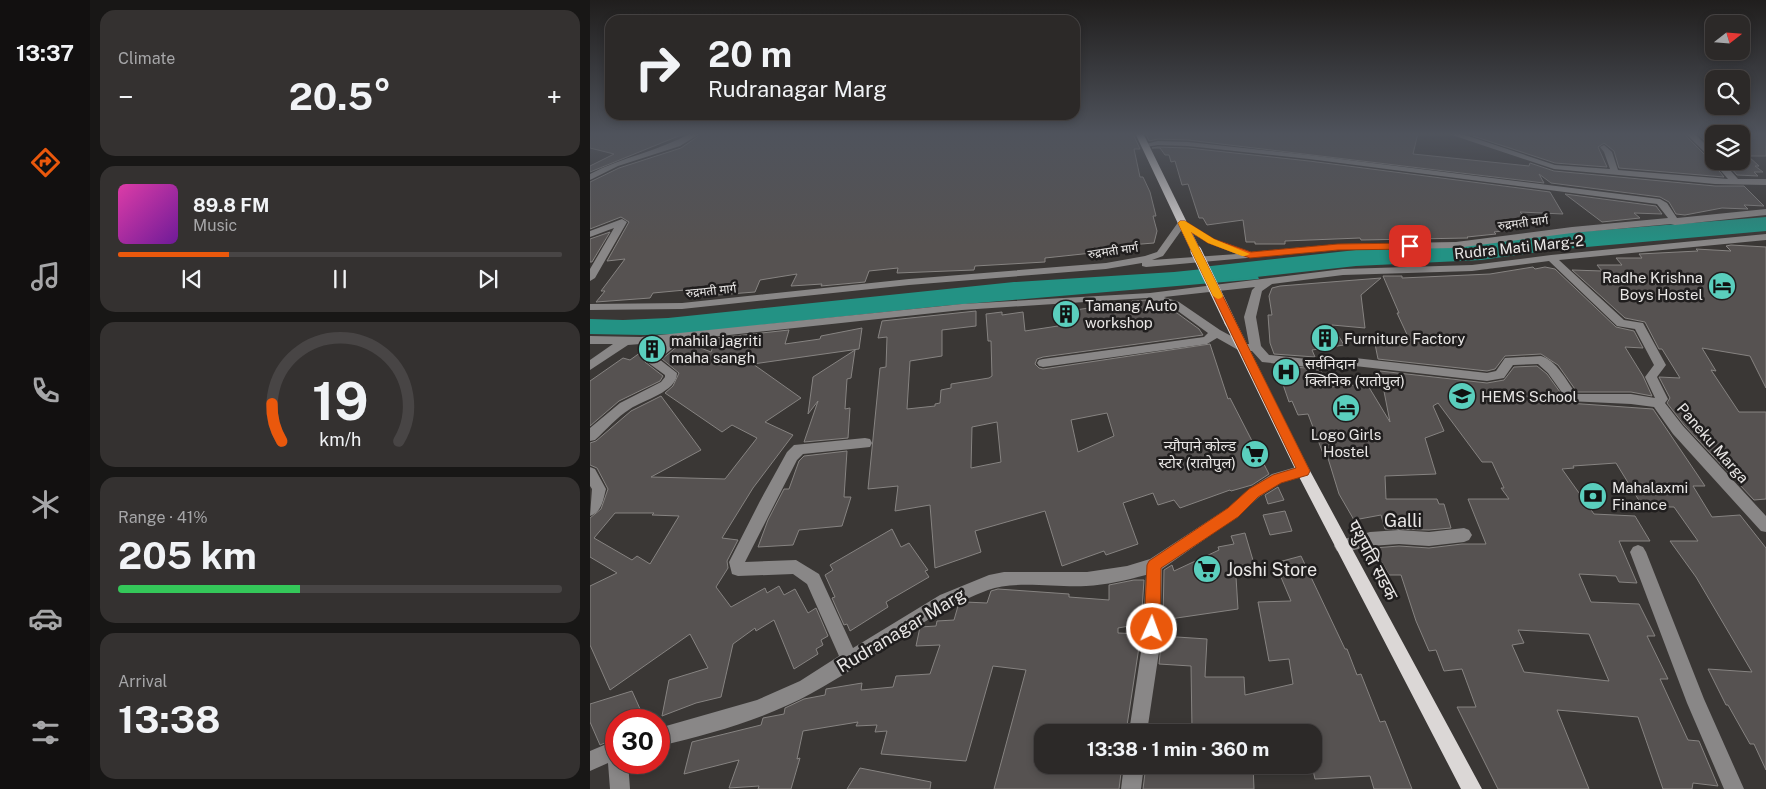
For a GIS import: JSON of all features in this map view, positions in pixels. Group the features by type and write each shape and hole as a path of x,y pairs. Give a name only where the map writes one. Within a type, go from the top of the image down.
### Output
{"main road":[{"path":"1157,170 1182,223"},
{"name":"पशुपति सडक","path":"1182,223 1230,322 1249,348 1303,471 1452,748 1472,789"}],"street":[{"path":"590,177 604,170"},
{"path":"1409,170 1660,202 1675,222"},
{"path":"1583,170 1766,182"},
{"path":"1725,170 1735,181"},
{"name":"रुद्रमती मार्ग","path":"590,306 657,308 909,282 1106,266 1147,259 1160,254 1182,223 1211,241 1250,255 1338,247 1456,245 1572,230 1675,222 1766,212"},
{"path":"590,234 622,222 590,278"},
{"name":"Rudra Mati Marg-2","path":"590,340 624,342 962,307 1147,295 1344,272 1472,268 1552,258 1766,237"},
{"path":"1106,266 1250,255"},
{"path":"1147,295 1175,304 1216,333 1249,348 1266,359 1307,363 1355,362 1487,377 1500,375 1510,361 1541,360 1552,370 1572,398 1631,399 1658,403 1662,399 1651,377 1660,365 1639,326 1621,323 1552,258"},
{"path":"1249,348 1250,316 1253,301 1257,290 1268,282"},
{"path":"1043,363 1207,340 1216,333"},
{"path":"590,436 624,406 665,385 671,378 671,373 653,362 653,357 680,337"},
{"path":"590,366 624,342"},
{"name":"Paneku Marga","path":"1658,403 1678,430 1766,526"},
{"path":"850,660 813,579 796,567 738,569 738,562 792,456 799,449 865,443"},
{"name":"Rudranagar Marg","path":"670,734 758,708 806,687 946,600 989,582 1004,579 1087,579 1126,573 1154,565 1233,512 1254,493 1277,478 1303,471"},
{"path":"590,474 599,488 595,504 590,510"},
{"name":"Galli","path":"1342,546 1370,539 1399,537 1429,539 1464,535"},
{"path":"1638,552 1696,703 1734,789"},
{"path":"1139,724 1151,646 1154,565"},
{"path":"590,761 605,755"},
{"path":"619,774 620,789"},
{"path":"1131,789 1133,774"}],"water":[{"path":"1252,264 1259,279 942,306 678,334 590,334 590,319 668,318 1014,282 1174,272"}],"building":[{"path":"615,170 1138,170 1140,177 1143,177 1150,192 1156,216 1153,216 1157,231 1154,243 1092,248 1092,253 1045,258 1045,262 975,266 974,270 897,273 898,268 869,271 865,282 821,286 822,284 791,286 797,274 760,280 755,292 691,297 696,289 653,293 650,298 596,302 605,291 601,291 625,259 607,261 629,222 621,217 590,229 590,182"},
{"path":"1178,170 1378,170 1550,192 1563,214 1520,212 1533,224 1507,227 1510,230 1468,238 1361,240 1360,238 1285,241 1285,244 1255,244 1255,242 1246,242 1243,220 1207,225 1203,218 1199,218 1188,184 1182,185"},
{"path":"1435,170 1550,170 1715,186 1744,186 1764,206 1744,205 1748,209 1722,208 1685,215 1676,214 1669,202 1660,197 1551,183 1539,174 1544,183"},
{"path":"1640,170 1705,170 1718,170 1724,177"},
{"path":"1733,170 1760,170 1763,172 1754,172 1758,176 1737,175"},
{"path":"1565,194 1656,206 1662,214 1634,213 1640,218 1602,222"},
{"path":"610,232 592,262 590,262 590,239"},
{"path":"1726,246 1766,247 1766,388 1750,356 1702,348 1716,371 1711,370 1739,412 1766,412 1766,499 1754,500 1684,425 1667,403 1670,398 1659,377 1680,378 1662,349 1659,349 1645,322 1625,318 1572,270 1602,271 1597,265 1622,265 1616,258 1642,258 1639,254 1698,251 1696,249 1731,251"},
{"path":"1533,267 1535,269 1545,267 1555,269 1616,327 1634,331 1643,348 1625,347 1643,376 1652,396 1631,392 1577,392 1558,365 1541,354 1505,356 1495,369 1487,371 1378,359 1374,339 1410,341 1383,276 1402,276 1402,278 1490,274"},
{"path":"1381,278 1361,295 1365,328 1332,325 1344,345 1312,350 1315,357 1274,354 1270,343 1268,315 1272,315 1269,296 1272,288"},
{"path":"1146,300 1177,313 1199,329 1203,335 1043,357 1037,359 1035,364 1043,369 1210,344 1228,399 1230,398 1269,474 1252,485 1230,490 1180,508 1174,500 1158,505 1153,493 1123,503 1138,544 1106,555 1104,551 1062,566 1045,511 975,531 981,552 935,568 930,505 895,511 898,486 868,489 880,368 886,367 887,337 878,338 882,321 976,311 976,326 942,330 942,356 910,361 907,409 935,406 935,404 940,403 941,390 951,388 951,384 992,376 991,341 988,341 986,314 1002,312 1002,315 1023,312 1025,331 1058,326 1056,308 1074,306 1075,310 1109,305 1108,303 1133,306 1132,301","holes":["1107,413 1114,436 1078,452 1071,420","997,422 1001,462 971,468 972,427"]},
{"path":"862,328 859,349 753,364 801,398 765,422 793,435 753,488 722,538 738,540 727,561 728,568 716,587 731,607 765,588 767,593 779,586 784,595 795,589 808,613 816,608 828,636 821,640 823,645 816,649 818,654 794,669 774,620 756,631 755,628 733,644 721,697 696,703 670,713 670,709 663,709 669,680 708,668 690,634 610,690 590,645 590,586 617,573 590,557 590,518 601,509 608,489 597,468 590,465 590,443 596,441 631,411 661,396 701,450 651,477 725,479 757,438 732,425 722,432 665,393 673,386 679,373 662,359 679,345 683,347 688,343 711,352 716,338 789,330 785,344 820,339 821,336","holes":["615,513 654,513 652,515 679,516 650,564 637,556 632,560 594,538"]},
{"path":"659,344 648,352 645,362 663,376 660,381 619,401 590,426 590,381 623,358 630,360 651,345"},
{"path":"855,350 851,378 847,379 845,409 850,408 848,438 804,442 818,401 808,414 813,377"},
{"path":"1537,366 1547,374 1568,403 1653,409 1705,486 1693,486 1712,517 1740,515 1766,548 1766,770 1754,744 1750,744 1728,705 1726,705 1708,669 1752,672 1696,577 1670,541 1698,541 1674,507 1643,507 1616,463 1573,466 1574,468 1562,469 1594,514 1635,516 1650,541 1619,541 1637,583 1619,582 1616,576 1579,574 1591,602 1639,604 1655,636 1647,636 1668,679 1660,679 1688,740 1699,741 1718,786 1693,783 1692,789 1663,789 1638,717 1557,710 1589,789 1498,789 1457,707 1476,707 1462,669 1444,671 1436,650 1429,651 1416,621 1401,575 1389,575 1374,548 1399,546 1429,548 1462,544 1486,544 1468,499 1509,499 1501,488 1504,488 1492,462 1482,462 1438,403 1433,406 1444,431 1425,438 1436,474 1385,476 1386,499 1437,499 1439,504 1444,504 1451,528 1429,530 1385,529 1381,515 1354,520 1339,494 1327,455 1324,456 1308,414 1298,415 1292,401 1289,402 1277,367 1320,369 1330,387 1367,384 1390,422 1380,371 1487,383 1504,380 1514,367","holes":["1518,630 1589,634 1609,681 1524,672 1512,645 1524,643"]},
{"path":"847,451 844,497 851,497 842,526 799,530 793,545 758,547 768,520 784,489 789,489 799,461 804,456"},
{"path":"1278,487 1284,500 1268,504 1265,495"},
{"path":"1285,511 1292,531 1270,535 1263,515"},
{"path":"892,529 901,547 909,543 928,570 925,571 929,577 886,602 888,607 850,631 847,624 844,625 832,598 835,597 825,575 833,570 830,565"},
{"path":"1245,533 1257,574 1236,577 1238,609 1163,620 1164,570 1172,565 1174,571 1219,550 1218,547 1234,544 1231,536"},
{"path":"1301,556 1345,649 1347,649 1357,675 1361,674 1380,722 1385,721 1412,789 1374,789 1370,776 1315,779 1314,774 1322,774 1322,724 1192,724 1191,666 1159,664 1162,636 1207,639 1205,677 1244,677 1245,695 1293,684 1289,659 1269,661 1258,602 1291,601 1275,563"},
{"path":"1144,580 1141,624 1118,628 1118,633 1141,634 1127,724 1034,724 1034,774 1121,774 1119,789 994,789 1026,670 993,666 966,761 881,754 887,731 875,732 877,725 856,726 858,722 803,731 797,759 800,758 791,789 758,789 759,786 729,788 739,760 684,774 692,742 761,725 763,718 784,714 785,708 804,699 825,695 826,689 862,683 861,690 893,687 896,676 930,674 940,645 916,646 920,627 936,626 937,621 954,620 958,606 965,602 987,603 991,591 998,589 1069,594 1069,597 1109,600 1109,585"},
{"path":"632,691 640,709 605,709 605,743 600,745 590,722 590,704"},
{"path":"860,768 931,782 930,789 847,789"},
{"path":"1145,774 1253,774 1254,789 1143,789"}],"waterway":[{"path":"1211,274 1356,258 1481,252 1553,242 1766,224"}],"slow traffic":[{"path":"1218,296 1182,223 1211,241 1245,254"}],"place":[{"name":"Radhe Krishna Boys Hostel","path":"1722,286"},
{"name":"Tamang Auto workshop","path":"1066,314"},
{"name":"Furniture Factory","path":"1325,338"},
{"name":"mahila jagriti maha sangh","path":"652,349"},
{"name":"सर्वनिदान क्लिनिक (रातोपुल)","path":"1286,372"},
{"name":"HEMS School","path":"1462,396"},
{"name":"Logo Girls Hostel","path":"1346,408"},
{"name":"न्यौपाने कोल्ड स्टोर (रातोपुल)","path":"1255,454"},
{"name":"Mahalaxmi Finance","path":"1593,496"},
{"name":"Joshi Store","path":"1207,569"}],"route":[{"path":"1152,629 1154,565 1233,512 1254,493 1277,478 1303,471 1182,223 1211,241 1250,255 1338,247 1410,246"}]}
